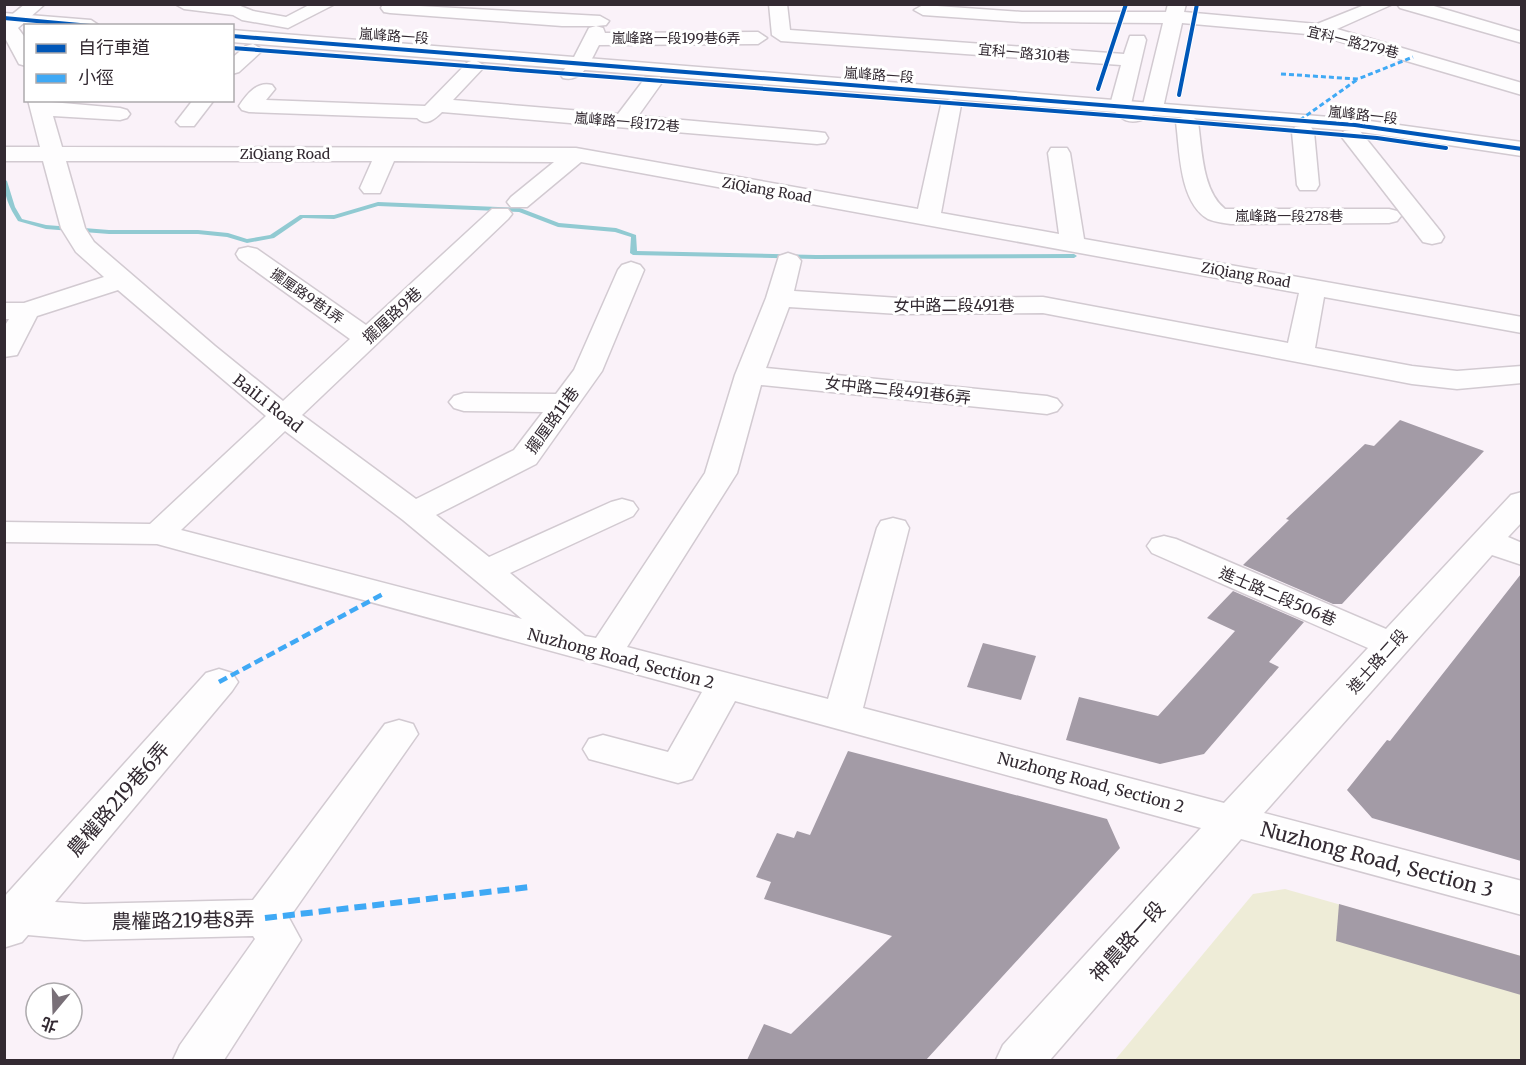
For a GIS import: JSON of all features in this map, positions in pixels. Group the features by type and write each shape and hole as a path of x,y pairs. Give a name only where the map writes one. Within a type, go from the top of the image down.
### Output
{"street":[{"path":"24,54 11,26 36,4"},
{"path":"184,4 238,10 248,16 288,22 326,4"},
{"name":"宜科一路310巷","path":"778,4 781,35 1131,60"},
{"path":"1319,30 1384,4"},
{"path":"1406,4 1521,38"},
{"path":"917,44 922,7"},
{"name":"宜科一路279巷","path":"922,7 1022,17 1145,10 1176,11 1319,30 1521,89"},
{"name":"嵐峰路一段199巷6弄","path":"390,8 469,9 758,38"},
{"path":"1126,111 1131,60 1145,10"},
{"path":"1153,108 1176,11"},
{"path":"575,68 600,22"},
{"name":"嵐峰路一段","path":"234,36 575,68 1126,111 1187,123 1352,136 1521,159"},
{"name":"嵐峰路一段","path":"234,48 474,66 575,68 653,81 951,105 1126,111 1153,108 1364,126 1521,149"},
{"path":"234,66 254,50"},
{"path":"416,129 474,66"},
{"path":"623,122 653,81"},
{"name":"嵐峰路一段172巷","path":"265,89 249,106 434,109 817,138"},
{"path":"187,122 202,102"},
{"path":"39,105 120,114"},
{"name":"BaiLi Road","path":"39,105 73,228 85,248 284,417 414,513 486,571 592,650"},
{"path":"928,219 951,105"},
{"name":"嵐峰路一段278巷","path":"1187,123 1198,188 1209,207 1217,214 1231,217 1389,216"},
{"path":"1303,132 1308,185"},
{"path":"1352,136 1432,237"},
{"path":"372,188 386,153"},
{"path":"1059,153 1072,243"},
{"name":"ZiQiang Road","path":"4,154 576,155 1521,325"},
{"name":"擺厘路9巷","path":"158,534 509,208 576,155"},
{"name":"擺厘路9巷1弄","path":"248,254 367,338"},
{"path":"592,650 721,473 749,375 778,298 788,261"},
{"name":"擺厘路11巷","path":"414,513 525,457 588,371 631,270"},
{"path":"7,349 15,311 122,280"},
{"path":"1300,354 1313,287"},
{"name":"女中路二段491巷","path":"778,298 900,306 1042,304 1300,354 1456,380 1521,374"},
{"name":"女中路二段491巷6弄","path":"749,375 1047,405"},
{"path":"464,402 565,403"},
{"name":"進士路二段","path":"1233,820 1521,502"},
{"path":"486,571 622,508"},
{"path":"842,716 893,528"},
{"name":"Nuzhong Road, Section 2","path":"4,532 158,534 1233,820"},
{"path":"1487,541 1521,555"},
{"name":"進士路二段506巷","path":"1164,546 1392,645"},
{"name":"農權路219巷6弄","path":"9,921 219,682"},
{"path":"603,749 678,769 724,685"},
{"name":"農權路219巷8弄","path":"9,921 84,922 265,918 399,734"},
{"name":"Nuzhong Road, Section 3","path":"1233,820 1521,898"},
{"name":"神農路一段","path":"1020,1060 1233,820"},
{"path":"197,1060 279,940 265,918"}],"shaded area":[{"path":"1285,889 1521,956 1521,1060 1115,1060 1253,894"}],"building":[{"path":"1400,420 1484,451 1342,604 1333,604 1243,565 1289,520 1286,519 1365,444 1374,446"},
{"path":"1521,574 1521,861 1372,818 1347,790 1387,740 1390,741"},
{"path":"1233,591 1304,622 1269,662 1279,667 1204,754 1160,764 1066,740 1079,697 1158,716 1235,631 1207,618"},
{"path":"983,643 1036,656 1021,700 967,687"},
{"path":"848,751 1107,819 1120,848 926,1060 747,1060 764,1024 791,1034 892,936 764,899 771,882 756,877 777,833 794,838 797,831 810,835"},
{"path":"1339,904 1521,956 1521,995 1336,941"}],"waterway":[{"path":"4,181 12,207 20,220 46,227 109,232 198,232 228,235 247,241 272,237 302,216 334,217 378,204 520,210 558,225 616,230 634,236 633,253 816,257 1074,256"}],"marked path":[{"path":"1281,74 1358,79 1413,57"},
{"path":"1300,120 1358,79"},
{"path":"219,682 383,594"},
{"path":"265,918 530,887"}],"cycle path":[{"path":"1098,89 1126,4"},
{"path":"1179,95 1197,4"},
{"path":"4,18 69,24"},
{"path":"234,36 1355,125 1522,149"},
{"path":"234,48 1132,117 1377,138 1446,148"}]}
